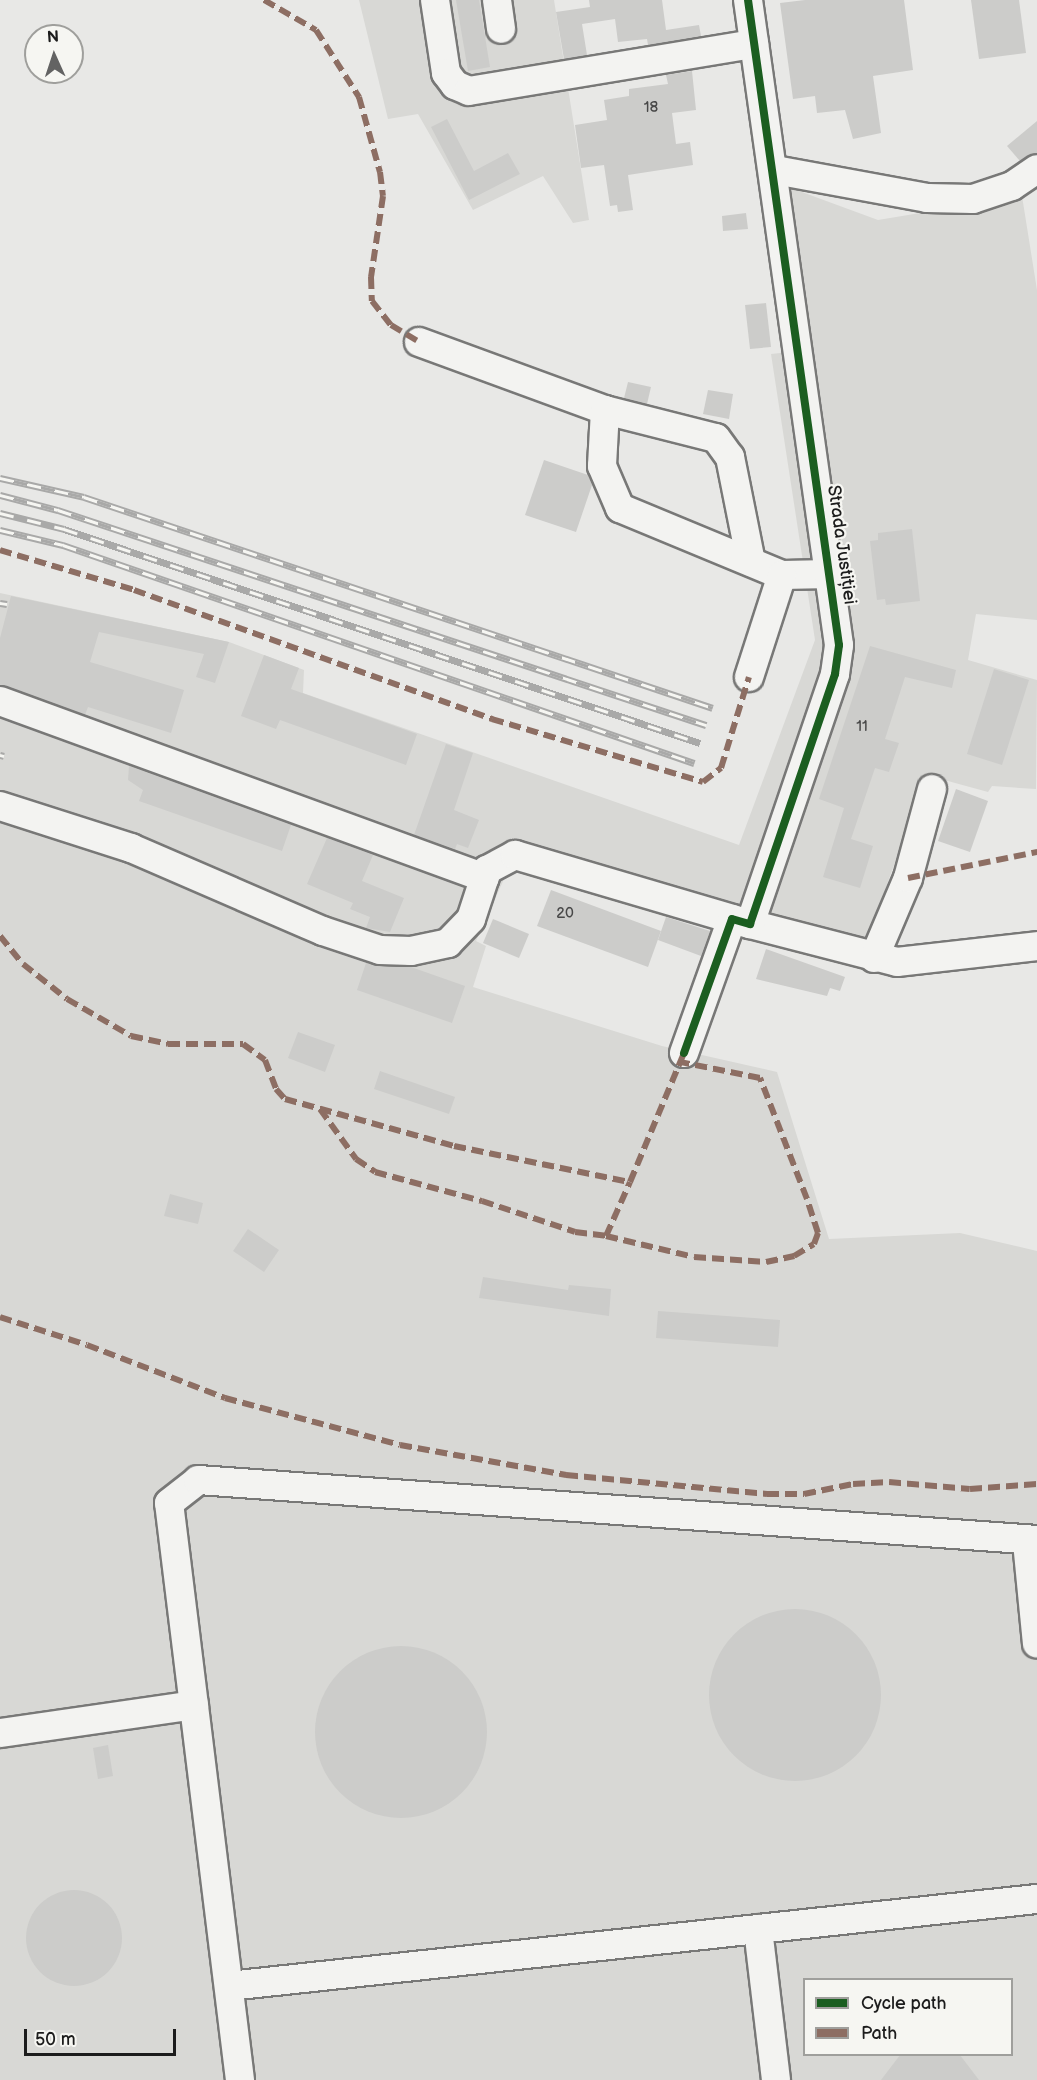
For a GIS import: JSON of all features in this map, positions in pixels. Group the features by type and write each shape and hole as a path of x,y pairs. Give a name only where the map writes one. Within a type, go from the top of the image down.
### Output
{"street":[{"path":"435,0 446,73 455,85 469,91 754,44"},
{"path":"497,0 501,29"},
{"name":"Strada Justiției","path":"684,1053 741,921 835,674 839,645 775,170 748,0"},
{"path":"775,170 927,198 974,199 1012,186 1037,169"},
{"path":"419,342 605,410 716,438 730,458 751,562"},
{"path":"605,410 602,466 620,508 782,575 830,574"},
{"path":"749,677 782,575"},
{"path":"0,701 485,878"},
{"path":"874,958 908,878 932,789"},
{"path":"0,806 131,848 323,931 380,950 411,951 447,943 471,919 487,870 514,855 874,958 897,962 1037,946"},
{"path":"240,2080 169,1503 198,1480 1032,1541 1037,1644"},
{"path":"0,1733 194,1705"},
{"path":"230,1986 1037,1899"},
{"path":"758,1929 776,2080"}],"shaded area":[{"path":"359,0 554,0 589,220 573,223 543,176 473,210 418,114 388,119"},
{"path":"791,188 878,220 1022,196 1037,290 1037,620 976,614 968,660 1037,680 1036,789 992,786 988,792 926,775 858,966 509,868 476,941 486,946 473,987 662,1046 777,1072 829,1239 960,1233 1037,1251 1037,2080 0,2080 0,593 229,642 304,670 303,693 739,845 815,640 771,354 808,350"}],"building":[{"path":"456,0 479,0 490,67 468,71"},
{"path":"589,0 662,0 666,30 699,25 701,36 648,45 647,39 618,42 615,19 582,24 587,55 564,59 556,12 590,7"},
{"path":"805,0 904,0 913,70 873,76 881,133 853,139 845,110 817,113 815,96 793,99 780,3"},
{"path":"971,0 1019,0 1026,53 979,59"},
{"path":"692,71 696,110 672,113 676,144 690,142 693,165 628,175 633,210 618,212 617,205 610,206 604,165 581,168 575,125 607,120 604,100 629,96 629,89 668,84 666,75"},
{"path":"447,119 474,171 508,153 520,174 469,200 431,127"},
{"path":"1037,121 1037,153 1020,161 1007,146"},
{"path":"746,213 748,229 723,231 722,216"},
{"path":"766,303 771,347 750,349 745,305"},
{"path":"628,382 651,387 647,404 624,398"},
{"path":"708,390 733,394 729,419 703,414"},
{"path":"544,460 588,475 592,485 576,532 525,515"},
{"path":"912,529 920,601 886,605 885,599 877,600 870,541 878,540 878,533"},
{"path":"11,596 229,642 215,683 196,677 204,654 99,632 90,662 184,690 171,733 88,707 85,715 0,685 0,638"},
{"path":"870,646 956,670 952,688 905,677 885,739 899,743 889,772 875,768 851,839 873,846 860,888 823,877 844,808 819,799"},
{"path":"264,655 299,668 291,689 417,734 406,765 280,720 276,729 241,716"},
{"path":"994,669 1029,680 1002,765 967,754"},
{"path":"446,744 473,753 454,810 479,820 468,848 457,844 455,849 414,835"},
{"path":"129,766 291,825 282,851 139,801 143,790 128,780"},
{"path":"956,789 988,801 970,852 938,841"},
{"path":"327,838 373,855 362,881 404,898 390,932 366,928 370,917 350,909 353,903 307,884"},
{"path":"551,890 661,931 648,967 537,926"},
{"path":"666,917 710,931 701,956 658,940"},
{"path":"493,919 529,934 519,958 483,943"},
{"path":"766,949 845,977 840,991 830,988 827,996 756,979"},
{"path":"366,963 411,967 465,986 452,1023 357,990"},
{"path":"298,1032 335,1045 325,1072 288,1058"},
{"path":"380,1071 455,1097 449,1114 374,1089"},
{"path":"170,1194 203,1203 198,1224 164,1216"},
{"path":"248,1229 279,1250 264,1272 233,1251"},
{"path":"483,1277 568,1290 569,1285 611,1289 609,1316 479,1298"},
{"path":"658,1311 780,1320 778,1347 656,1338"},
{"path":"795,1609 812,1610 828,1615 843,1623 856,1634 867,1647 875,1662 880,1678 880,1712 875,1728 867,1743 856,1756 843,1767 828,1775 812,1780 795,1781 778,1780 762,1775 747,1767 734,1756 723,1743 715,1728 710,1712 709,1695 710,1678 715,1662 723,1647 734,1634 747,1623 762,1615 778,1610"},
{"path":"401,1646 434,1652 449,1660 462,1671 473,1684 481,1699 487,1732 481,1765 473,1780 462,1793 449,1804 434,1812 401,1818 368,1812 353,1804 340,1793 329,1780 321,1765 315,1732 321,1699 329,1684 340,1671 353,1660 368,1652"},
{"path":"108,1745 113,1776 98,1779 93,1748"},
{"path":"74,1890 92,1894 108,1904 118,1920 122,1938 118,1956 108,1972 92,1982 74,1986 56,1982 40,1972 30,1956 26,1938 30,1920 40,1904 56,1894"},
{"path":"899,2056 961,2056 979,2080 881,2080"}],"railway":[{"path":"0,478 84,497 713,708"},
{"path":"0,495 58,510 706,725"},
{"path":"0,513 64,529 700,743"},
{"path":"0,530 63,545 694,763"},
{"path":"0,603 7,604"},
{"path":"0,755 4,756"}],"marked path":[{"path":"264,0 316,30 359,97 380,172 383,196 371,277 372,301 391,325 419,342"},
{"path":"0,550 134,590 492,719 703,782 721,768 749,677"},
{"path":"908,878 1037,852"},
{"path":"0,936 23,964 67,999 131,1036 168,1044 243,1044 265,1060 276,1089 285,1099 454,1146 630,1182 684,1053"},
{"path":"606,1236 694,1257 766,1262 794,1256 814,1244 818,1233 807,1199 760,1078 680,1062"},
{"path":"320,1109 356,1159 375,1172 482,1201 575,1232 606,1236 630,1182"},
{"path":"0,1317 87,1345 225,1398 400,1445 566,1475 767,1494 804,1494 853,1484 889,1482 970,1489 1037,1484"}],"cycle path":[{"path":"684,1053 732,919 750,924 835,674 839,645 748,0"}]}
